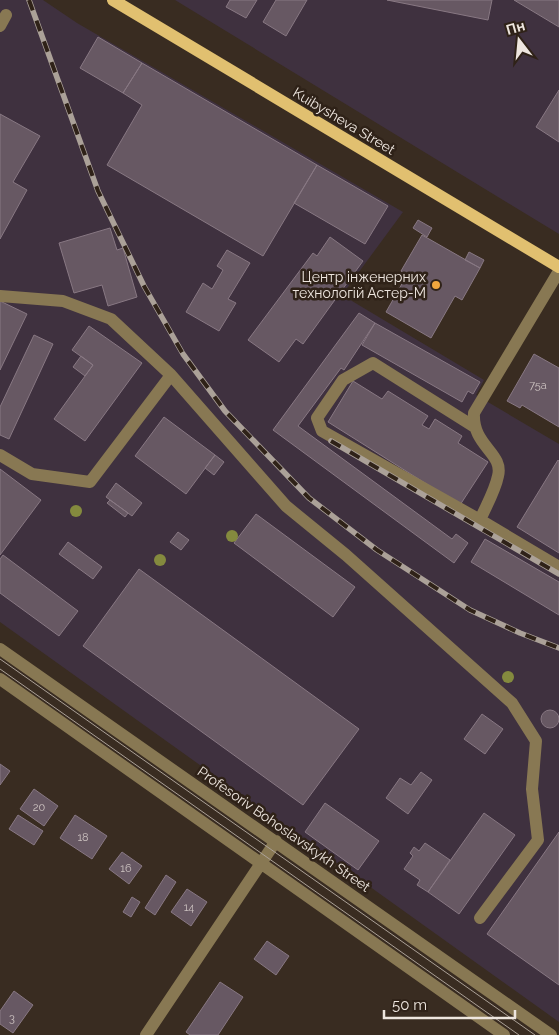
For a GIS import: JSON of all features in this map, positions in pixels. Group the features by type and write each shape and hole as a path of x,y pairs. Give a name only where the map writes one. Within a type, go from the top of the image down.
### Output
{"main road":[{"name":"Kuibysheva Street","path":"113,0 559,269"}],"street":[{"path":"473,426 474,413 559,269"},
{"path":"0,296 63,301 111,319 171,374 286,506 346,555 512,703 536,741 532,789 538,840 480,918"},
{"path":"480,520 499,475 498,462 483,444 473,426 373,363 343,380 317,418 322,431 559,567"},
{"path":"0,455 32,474 90,482 171,374"},
{"name":"Profesoriv Bohoslavskykh Street","path":"0,648 551,1035"},
{"path":"0,679 504,1035"},
{"path":"146,1035 276,841"}],"shaded area":[{"path":"0,0 43,0 77,23 403,212 342,295 484,380 476,395 559,444 559,1022 0,622"},
{"path":"175,0 559,0 559,234"}],"building":[{"path":"230,0 257,0 246,18 226,7"},
{"path":"276,0 307,0 286,36 263,22"},
{"path":"387,0 492,0 488,20"},
{"path":"514,0 559,0 559,27"},
{"path":"98,37 142,63 123,93 80,68"},
{"path":"142,63 317,165 263,256 107,165 142,105 123,93"},
{"path":"559,90 559,142 536,127"},
{"path":"0,114 40,136 13,182 27,190 0,239"},
{"path":"317,165 388,206 365,244 294,203"},
{"path":"418,220 432,228 427,237 413,228"},
{"path":"110,228 117,250 123,248 137,297 108,306 102,285 74,293 59,243"},
{"name":"Центр інженерних технологій Астер-М","path":"422,235 480,268 462,300 455,296 431,338 386,312 407,275 401,271"},
{"path":"330,237 363,261 303,344 296,339 279,362 248,340 313,253 317,256"},
{"path":"227,250 250,263 228,299 236,303 219,331 186,312 203,283 212,289 223,270 217,266"},
{"path":"469,252 484,260 480,268 465,260"},
{"path":"0,301 27,314 0,370"},
{"path":"359,313 375,323 344,370 341,368 298,426 452,539 456,534 468,543 454,563 273,430"},
{"path":"375,323 480,382 473,394 468,391 462,402 362,345"},
{"path":"89,326 142,363 85,441 54,419 93,365 72,350"},
{"path":"34,335 53,344 9,439 0,435 0,407"},
{"path":"534,354 559,368 559,427 522,405 520,408 507,401"},
{"path":"81,356 93,365 85,376 73,367"},
{"path":"353,381 382,399 388,391 428,416 422,425 429,429 435,419 462,436 458,443 488,462 460,505 328,422"},
{"path":"164,417 215,455 186,494 135,456"},
{"path":"215,455 224,462 214,475 205,468"},
{"path":"559,461 559,553 517,527"},
{"path":"0,469 41,500 0,555"},
{"path":"116,483 142,503 132,516 106,497"},
{"path":"110,500 128,513 125,517 107,503"},
{"path":"256,514 355,587 333,617 234,543"},
{"path":"178,532 189,540 181,550 170,542"},
{"path":"485,539 559,582 559,615 471,562"},
{"path":"68,542 102,567 93,579 59,554"},
{"path":"3,555 78,611 59,636 0,593 0,559"},
{"path":"139,569 359,729 303,805 83,646"},
{"path":"546,710 554,710 559,715 557,726 546,728 541,723 541,715"},
{"path":"482,714 503,729 485,754 464,739"},
{"path":"0,764 10,771 0,785"},
{"path":"421,772 432,780 408,814 386,798 400,778 411,785"},
{"path":"34,789 58,806 44,826 20,809"},
{"path":"325,803 379,841 358,870 305,832"},
{"path":"484,813 515,835 459,914 428,892"},
{"path":"18,815 43,831 34,845 9,829"},
{"path":"75,815 107,836 92,859 60,838"},
{"path":"559,832 559,985 487,934"},
{"path":"425,843 450,860 428,892 417,885 420,880 404,869 413,856 410,853 414,847 419,851"},
{"path":"122,852 142,866 129,884 109,869"},
{"path":"166,875 176,882 155,915 145,908"},
{"path":"187,889 207,902 191,926 171,912"},
{"path":"132,897 140,902 131,917 123,912"},
{"path":"267,941 289,956 276,975 254,959"},
{"path":"220,982 243,997 218,1035 190,1035 186,1032"},
{"path":"14,991 33,1005 13,1033 0,1024 0,1011"}],"tram line":[{"path":"0,659 535,1035"},
{"path":"0,669 519,1035"}],"railway":[{"path":"29,0 98,191 144,286 183,354 225,411 309,498 377,550 470,610 520,633 559,648"},
{"path":"331,441 559,574"}],"place":[{"name":"Центр інженерних технологій Астер-М","path":"436,285"}]}
